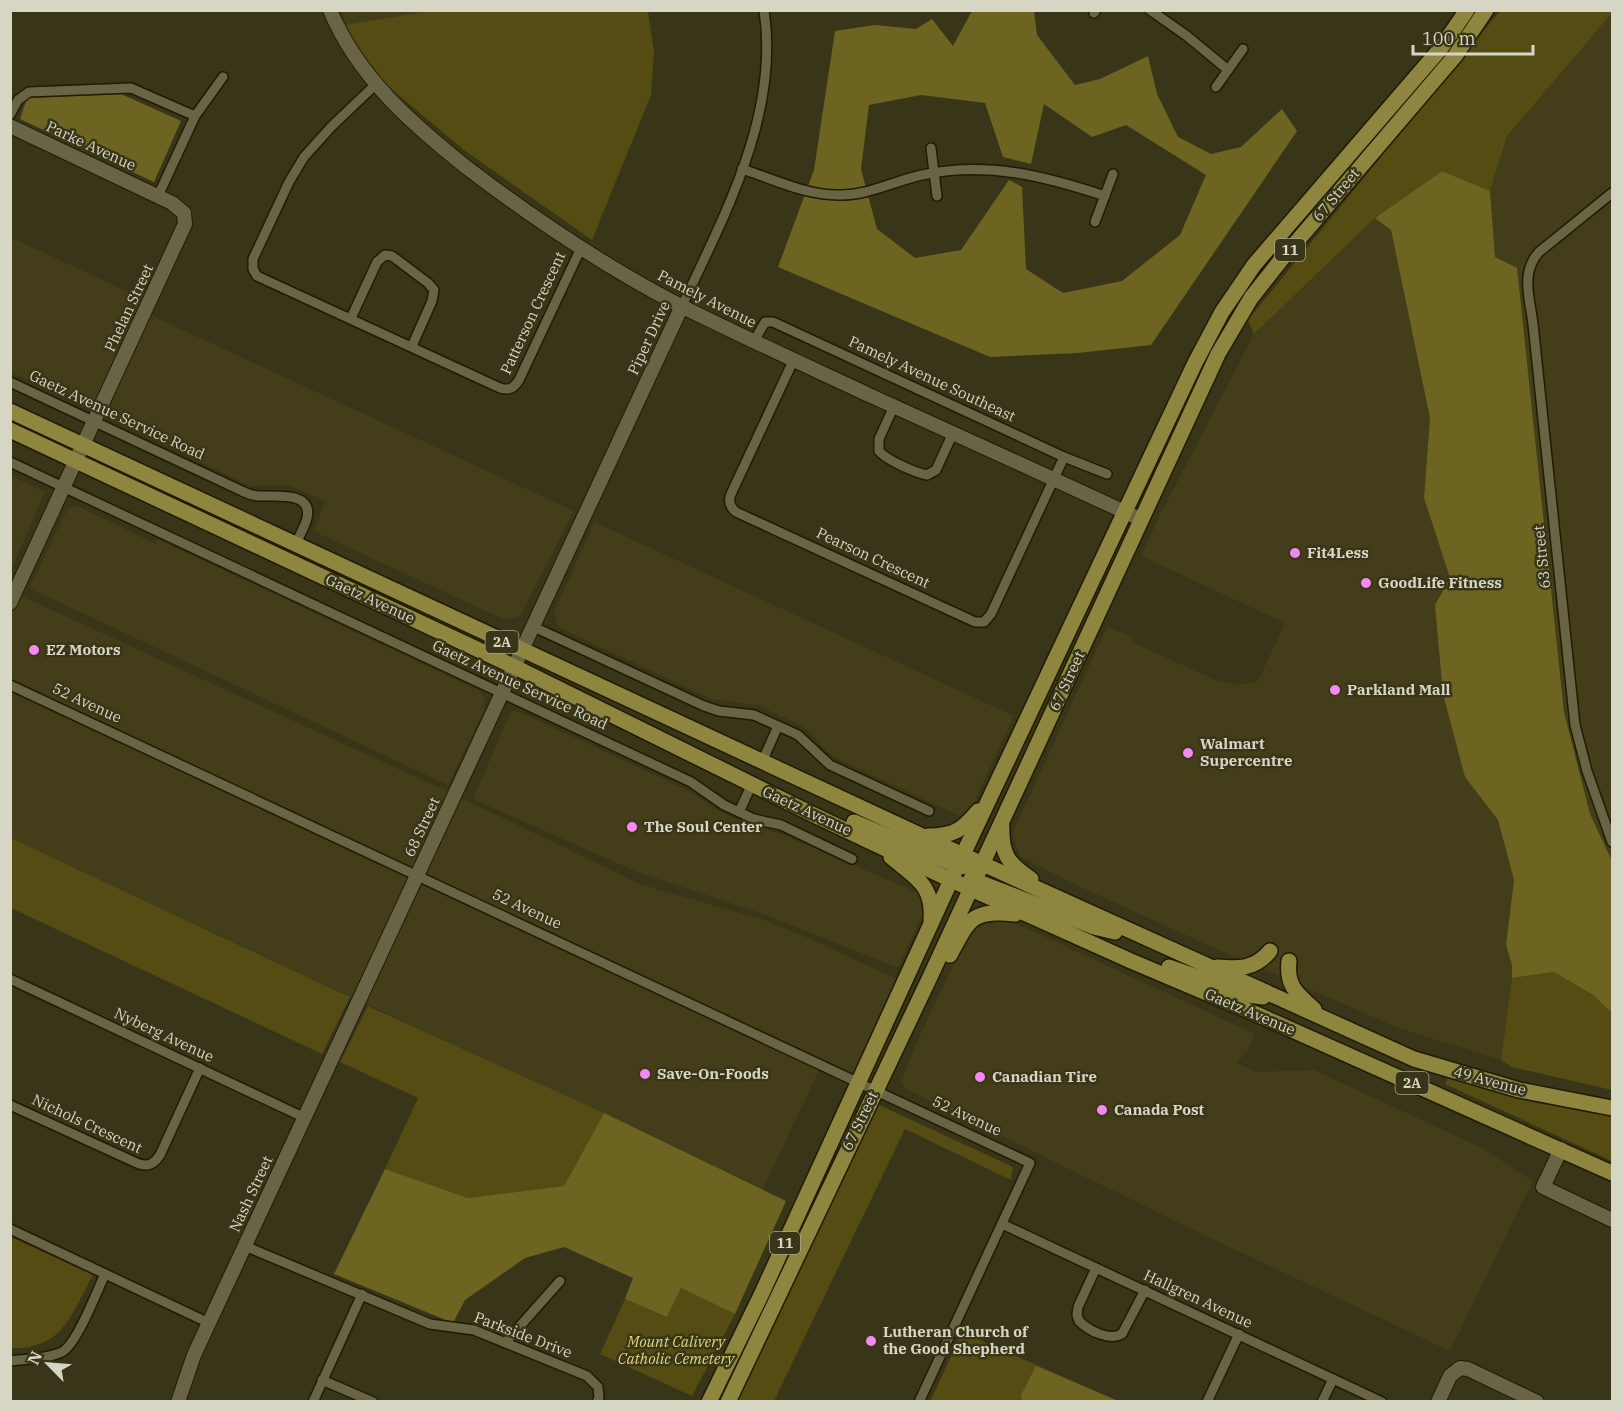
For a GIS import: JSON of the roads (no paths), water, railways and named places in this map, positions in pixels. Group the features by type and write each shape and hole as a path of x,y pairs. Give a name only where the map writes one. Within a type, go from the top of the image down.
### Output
{"main road":[{"name":"67 Street","path":"710,1401 958,867 1195,363 1222,312 1254,265 1441,48 1467,10"},
{"name":"67 Street","path":"728,1401 930,976 1218,354 1251,298 1455,56 1486,10"},
{"name":"Gaetz Avenue","path":"10,411 922,836 958,867"},
{"name":"Gaetz Avenue","path":"10,430 515,667 814,815 870,840 958,867"},
{"path":"1042,733 1038,728 1039,716 1061,666 1066,639"},
{"path":"1016,789 1019,764 1028,738 1028,733 1023,729"},
{"path":"922,836 945,836 962,829 992,795"},
{"path":"814,815 840,816 958,867 982,864"},
{"path":"1002,820 1002,844 1007,858 1020,872 1064,901"},
{"path":"870,840 926,887 931,903 930,927"},
{"name":"Gaetz Avenue","path":"982,864 1273,996"},
{"path":"958,867 972,884 1094,927 1147,940"},
{"name":"Gaetz Avenue","path":"972,884 1027,915 1263,1017 1612,1173"},
{"path":"930,976 951,955 966,926 979,915 994,912 1027,915"},
{"path":"1205,966 1248,967 1262,960 1270,951"},
{"path":"1131,961 1147,960 1249,996 1273,996"},
{"path":"1289,961 1288,975 1293,988 1326,1019"},
{"name":"49 Avenue","path":"1273,996 1414,1059 1450,1071 1519,1090 1612,1108"}],"street":[{"name":"Pamely Avenue","path":"330,10 344,40 375,85 410,120 506,197 581,248 682,306 754,341 1140,519"},
{"name":"Piper Drive","path":"515,667 723,217 742,169 764,82 766,43 764,10"},
{"path":"1150,10 1228,70"},
{"path":"1216,87 1243,49"},
{"path":"158,196 195,116 222,77"},
{"name":"Patterson Crescent","path":"375,85 332,126 304,157 289,182 253,259 252,266 257,276 500,388 511,389 519,381 581,248"},
{"path":"10,115 18,100 29,92 126,88 144,92 195,116"},
{"name":"Parke Avenue","path":"10,126 158,196"},
{"path":"931,148 937,196"},
{"path":"742,169 809,191 836,195 861,193 934,172 983,169 1053,179 1105,196"},
{"path":"1095,222 1113,174"},
{"name":"63 Street","path":"1612,193 1539,252 1529,265 1527,279 1575,725 1587,771 1612,842"},
{"name":"Phelan Street","path":"10,603 185,224 181,209 158,196"},
{"path":"351,318 380,258 385,255 395,258 434,290 432,301 412,346"},
{"name":"Pamely Avenue Southeast","path":"754,341 765,322 773,322 1064,457 1107,474"},
{"name":"Pearson Crescent","path":"794,359 729,497 731,507 736,512 975,622 984,622 989,617 1064,457"},
{"name":"Gaetz Avenue Service Road","path":"10,382 248,494 294,497 308,513 296,544"},
{"path":"894,406 879,439 879,451 920,473 927,475 936,470 953,433"},
{"name":"Gaetz Avenue Service Road","path":"10,462 691,782 724,805 754,819 782,825 852,859"},
{"path":"534,627 704,706 719,711 754,715 778,726 803,738 830,765 928,811"},
{"name":"68 Street","path":"359,1001 515,667"},
{"name":"52 Avenue","path":"10,685 1030,1163 1002,1224"},
{"path":"762,762 778,726"},
{"path":"739,812 752,784"},
{"name":"Nyberg Avenue","path":"10,979 305,1118"},
{"name":"Nash Street","path":"178,1401 191,1363 209,1323 359,1001"},
{"name":"Nichols Crescent","path":"10,1105 147,1166 155,1162 160,1155 200,1068"},
{"path":"1561,1149 1544,1187 1612,1220"},
{"path":"919,1401 1002,1224"},
{"name":"Hallgren Avenue","path":"1002,1224 1382,1401"},
{"path":"10,1229 209,1323"},
{"name":"Parkside Drive","path":"245,1246 430,1324 474,1330 587,1376 598,1387 597,1401"},
{"path":"1096,1268 1077,1311 1079,1321 1086,1327 1111,1337 1122,1334 1145,1290"},
{"path":"10,1361 54,1354 68,1347 105,1274"},
{"path":"505,1343 560,1281"},
{"path":"313,1401 362,1294"},
{"path":"1207,1401 1239,1334"},
{"path":"1438,1401 1448,1379 1460,1368 1537,1401"},
{"path":"1322,1401 1333,1379"},
{"path":"322,1380 373,1401"}],"place":[{"name":"Fit4Less","path":"1295,553"},
{"name":"GoodLife Fitness","path":"1366,583"},
{"name":"EZ Motors","path":"34,650"},
{"name":"Parkland Mall","path":"1335,690"},
{"name":"Walmart Supercentre","path":"1188,753"},
{"name":"The Soul Center","path":"632,827"},
{"name":"Save-On-Foods","path":"645,1074"},
{"name":"Canadian Tire","path":"980,1077"},
{"name":"Canada Post","path":"1102,1110"},
{"name":"Lutheran Church of the Good Shepherd","path":"871,1341"}],"park label":[{"name":"Mount Calivery Catholic Cemetery","path":"676,1350"}]}
